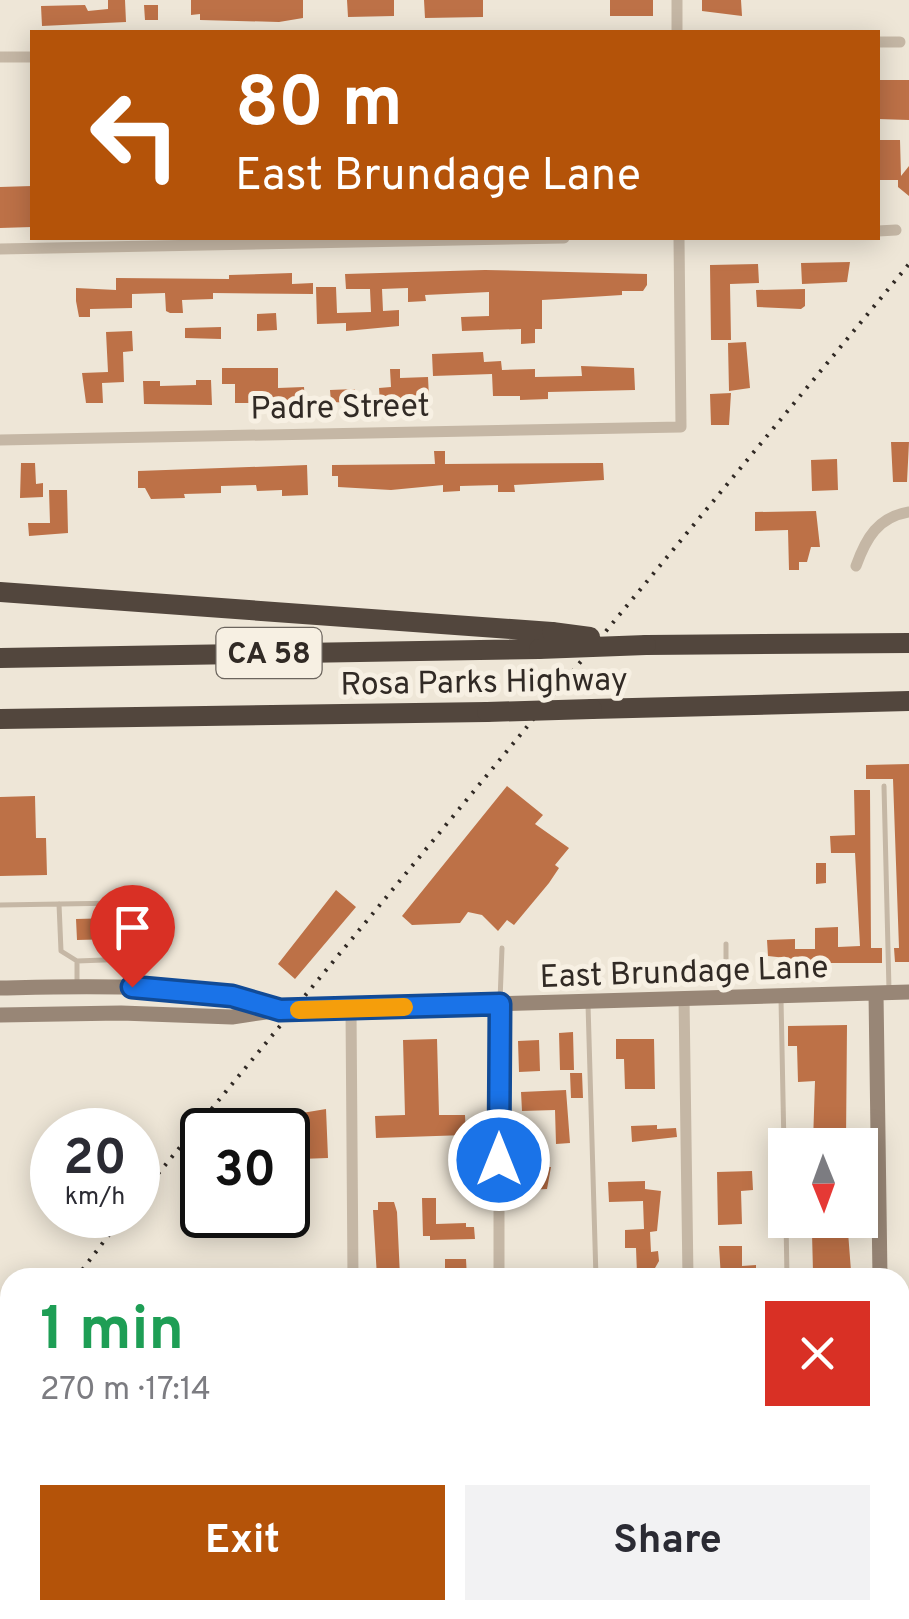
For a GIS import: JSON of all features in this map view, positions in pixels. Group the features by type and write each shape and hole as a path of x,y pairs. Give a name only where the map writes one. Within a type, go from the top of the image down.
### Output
{"highway":[{"path":"0,592 546,641"},
{"name":"Rosa Parks Highway","path":"546,641 646,645 909,643"},
{"name":"CA 58","path":"0,658 546,641"},
{"name":"Rosa Parks Highway","path":"0,719 909,701"}],"main road":[{"name":"East Brundage Lane","path":"0,988 126,987 232,996 280,1010"},
{"name":"East Brundage Lane","path":"0,1015 122,1012 232,1017 280,1010 909,992"},
{"path":"880,1268 883,993"}],"street":[{"path":"677,0 678,30"},
{"path":"880,42 900,42"},
{"path":"0,58 30,57"},
{"path":"880,231 896,230"},
{"path":"0,249 461,240"},
{"name":"Padre Street","path":"0,440 681,426 679,240"},
{"path":"856,566 865,542 888,516 909,512"},
{"path":"684,998 688,1268"},
{"path":"499,1268 500,1004"},
{"path":"351,1009 353,1268"}],"lane":[{"path":"883,993 884,786"},
{"path":"0,905 120,903 140,907 143,922 130,959 126,987"},
{"path":"59,904 61,951 77,961 130,959"},
{"path":"726,944 726,997"},
{"path":"500,1004 502,948"},
{"path":"77,961 78,987"},
{"path":"780,996 783,1128"},
{"path":"588,1001 596,1268"},
{"path":"786,1238 787,1268"}],"building":[{"path":"108,0 125,0 126,22 42,26 41,6 85,5 88,11 108,9"},
{"path":"191,0 303,0 303,18 279,22 200,20 200,14 191,15"},
{"path":"347,0 394,0 394,16 348,17"},
{"path":"424,0 483,0 483,17 425,18"},
{"path":"610,0 653,0 653,16 610,16"},
{"path":"702,0 741,0 742,16 702,11"},
{"path":"144,5 158,5 158,20 145,20"},
{"path":"880,80 909,80 909,120 880,119"},
{"path":"880,140 900,140 901,176 909,166 909,196 898,187 898,180 880,180"},
{"path":"30,186 30,227 0,228 0,187"},
{"path":"850,262 847,282 802,284 801,263"},
{"path":"758,264 759,283 730,284 731,340 711,340 710,265"},
{"path":"485,270 647,274 647,285 643,291 622,291 622,295 542,300 542,329 535,329 535,343 521,344 521,329 462,331 461,317 489,316 489,292 425,295 426,301 408,302 408,288 382,289 383,311 399,310 399,326 346,331 346,323 317,324 316,287 336,287 337,313 371,312 370,289 346,289 345,274"},
{"path":"292,273 292,284 313,283 313,294 213,293 213,299 182,300 183,313 170,313 166,311 165,293 132,294 132,308 90,309 90,317 79,317 76,301 76,288 116,290 116,278 229,279 229,275"},
{"path":"805,289 805,306 801,309 757,307 756,290"},
{"path":"276,313 277,330 257,331 257,314"},
{"path":"221,327 221,339 185,338 185,328"},
{"path":"132,331 133,351 123,352 124,382 102,383 103,403 86,403 82,373 108,372 106,332"},
{"path":"746,342 750,388 729,391 728,343"},
{"path":"483,352 484,362 501,361 502,370 535,369 535,377 582,376 581,366 634,368 635,390 548,392 548,399 520,400 520,396 493,396 492,374 433,376 432,354"},
{"path":"222,368 278,368 278,388 304,387 305,403 235,403 235,384 222,384"},
{"path":"390,369 400,369 400,378 428,377 429,398 380,402 379,388 391,387"},
{"path":"196,380 211,380 212,405 144,404 143,381 160,381 160,386 196,385"},
{"path":"355,389 356,403 331,402 330,390"},
{"path":"731,393 729,425 711,425 710,394"},
{"path":"891,442 909,442 907,482 893,482"},
{"path":"434,451 445,451 445,464 603,463 604,480 514,485 515,492 498,492 498,485 460,486 460,491 443,492 443,485 391,490 338,487 338,476 332,476 332,465 435,464"},
{"path":"837,459 838,490 812,491 811,460"},
{"path":"21,463 35,463 36,484 43,483 43,497 20,498"},
{"path":"307,465 308,495 282,496 282,490 257,491 256,485 221,486 221,493 151,499 145,488 138,488 138,471"},
{"path":"49,490 67,490 68,533 29,536 28,523 50,523"},
{"path":"816,511 820,547 811,547 807,562 799,562 799,570 789,570 788,530 755,531 755,512"},
{"path":"909,764 909,962 895,962 894,948 899,948 893,779 866,779 866,765"},
{"path":"507,786 543,815 535,824 569,848 555,865 559,868 549,883 514,925 507,920 498,931 482,915 468,912 460,923 412,925 402,916"},
{"path":"854,790 870,790 871,948 882,948 882,963 786,963 786,958 768,956 767,940 795,939 795,949 815,949 815,928 838,927 838,947 860,946 855,853 831,853 830,836 855,835"},
{"path":"35,796 36,838 46,838 47,875 0,876 0,797"},
{"path":"816,863 826,863 826,883 816,884"},
{"path":"336,890 356,907 295,979 278,964"},
{"path":"115,918 116,939 77,940 76,919"},
{"path":"847,1025 846,1128 813,1128 815,1081 798,1082 797,1046 788,1046 788,1026"},
{"path":"573,1032 574,1070 560,1070 559,1033"},
{"path":"437,1039 439,1115 465,1115 466,1135 376,1138 375,1116 405,1115 403,1040"},
{"path":"616,1039 654,1039 655,1089 625,1089 624,1059 616,1059"},
{"path":"539,1040 540,1071 519,1072 518,1041"},
{"path":"570,1073 582,1073 583,1098 571,1098"},
{"path":"566,1090 570,1143 556,1144 555,1110 522,1111 521,1092"},
{"path":"326,1109 328,1158 310,1159 310,1112"},
{"path":"657,1125 657,1129 676,1128 677,1137 632,1142 631,1126"},
{"path":"527,1167 551,1167 547,1189 527,1190"},
{"path":"752,1171 753,1190 741,1191 742,1224 718,1225 717,1172"},
{"path":"645,1181 645,1189 661,1191 657,1231 650,1232 651,1252 658,1251 655,1268 637,1268 636,1248 625,1248 625,1230 644,1229 643,1201 609,1202 608,1182"},
{"path":"422,1198 436,1198 436,1224 466,1223 466,1227 474,1227 475,1239 430,1240 430,1236 423,1236"},
{"path":"378,1202 394,1202 400,1268 376,1268 373,1210 378,1210"},
{"path":"812,1238 848,1238 851,1268 813,1268"},
{"path":"719,1246 742,1246 742,1266 756,1265 756,1268 720,1268"},
{"path":"445,1259 466,1259 466,1268 445,1268"}],"railway":[{"path":"160,1171 909,264"},
{"path":"84,1268 106,1238"}],"slow traffic":[{"path":"299,1010 404,1007"}],"route":[{"path":"132,987 232,996 280,1010 500,1004 499,1160"}]}
